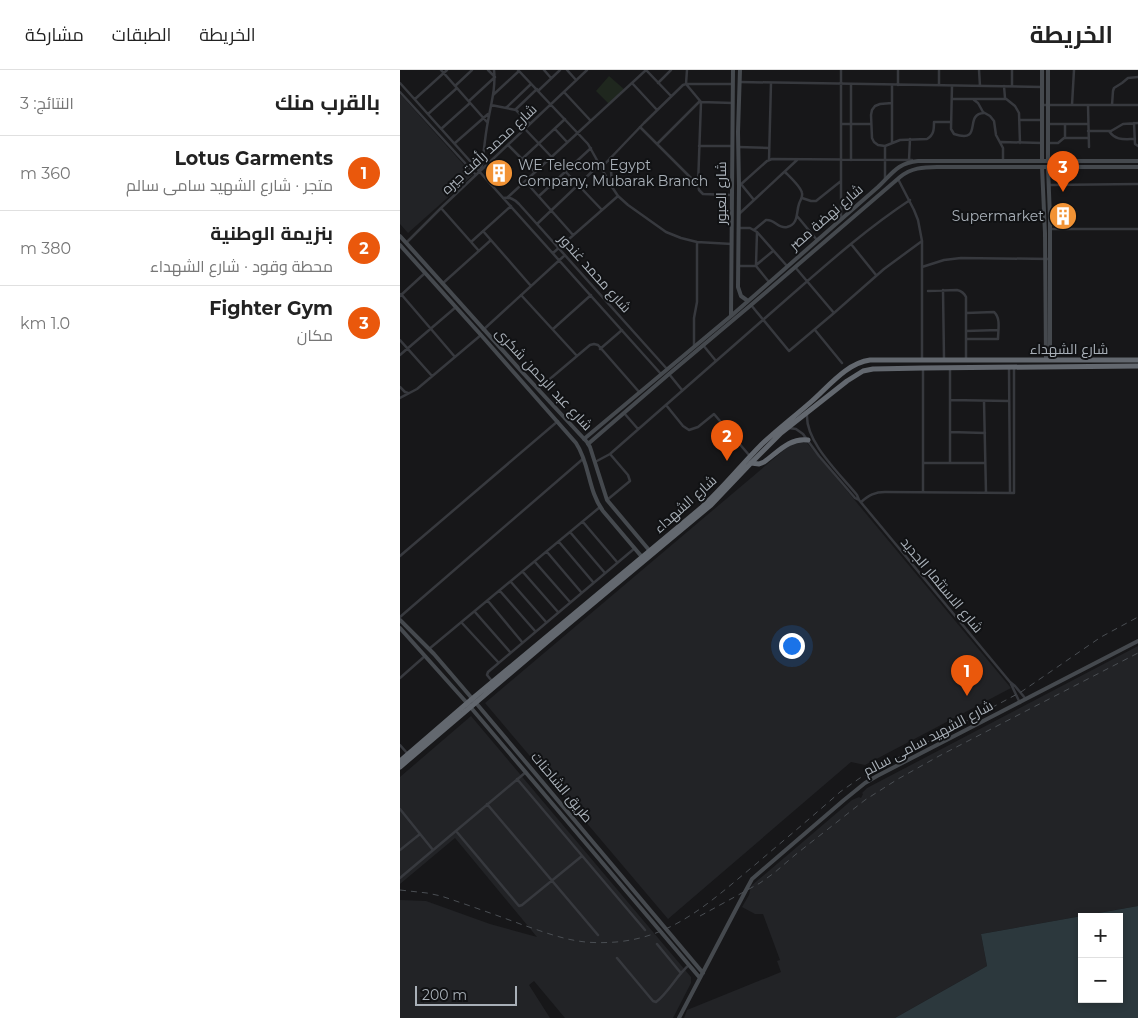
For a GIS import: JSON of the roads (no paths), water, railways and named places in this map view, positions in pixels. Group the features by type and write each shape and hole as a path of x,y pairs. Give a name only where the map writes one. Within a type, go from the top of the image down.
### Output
{"highway":[{"name":"شارع الشهداء","path":"400,761 712,505 776,432 852,366 870,360 1138,360"},
{"path":"1089,360 1089,367"},
{"path":"1101,367 1102,360"},
{"path":"852,366 854,372 858,374"},
{"name":"شارع الشهداء","path":"474,701 492,682 535,650 708,501 775,439 847,381 863,371 873,369 950,367 1138,366"},
{"path":"840,375 846,377 847,381"},
{"path":"751,460 759,464 794,440 810,439"},
{"name":"شارع الشهداء","path":"400,767 469,705"}],"street":[{"path":"414,99 442,72 447,70"},
{"path":"428,114 472,70"},
{"path":"488,70 495,77"},
{"path":"480,172 493,96 494,70"},
{"path":"544,70 552,78"},
{"path":"515,110 560,70"},
{"path":"567,70 576,80"},
{"name":"شارع محمد رأفت جيره","path":"406,243 587,70"},
{"path":"503,198 508,197 526,181 646,70 671,96"},
{"path":"658,83 671,70"},
{"path":"687,70 686,84 700,101 699,190 702,194 732,195"},
{"name":"شارع العبور","path":"731,316 733,70"},
{"name":"شارع العبور","path":"740,70 738,287 743,298 748,300"},
{"path":"841,70 841,219"},
{"path":"898,70 898,85"},
{"path":"939,70 939,85"},
{"path":"979,70 980,86"},
{"path":"1012,70 1012,87"},
{"path":"1042,70 1042,161"},
{"path":"1048,70 1048,161"},
{"path":"1072,105 1074,70"},
{"path":"493,96 519,71 591,148 612,187 628,205 666,232 681,238 697,242 732,244"},
{"path":"442,72 488,122"},
{"path":"441,129 495,77"},
{"path":"1112,105 1112,91 1114,88 1128,78 1138,77"},
{"name":"شارع محمد غندور","path":"400,82 661,374"},
{"path":"740,82 1042,87"},
{"path":"770,83 770,160"},
{"path":"506,108 532,84"},
{"path":"632,84 657,110"},
{"path":"537,224 610,158 671,96 686,84 733,84"},
{"path":"851,84 851,160"},
{"path":"892,85 892,143"},
{"path":"952,86 951,122 954,134 970,134 973,120 980,113 984,113"},
{"path":"1004,86 1004,95 1017,108 1019,113 1020,143"},
{"path":"400,92 476,175"},
{"path":"564,92 591,120"},
{"path":"733,96 739,96"},
{"path":"952,99 1007,100"},
{"path":"974,100 984,113 994,121 996,134 1004,150 1003,161"},
{"path":"657,144 700,101 733,103"},
{"path":"892,103 882,103 875,106 871,113 872,138 878,145 885,146 900,140 925,139 933,133 934,122 951,122"},
{"path":"491,105 515,110 530,124"},
{"path":"1042,105 1138,105"},
{"path":"1088,105 1088,147"},
{"path":"455,143 489,113"},
{"path":"522,159 564,119"},
{"path":"1020,120 1042,120"},
{"path":"1088,131 1109,131 1115,130 1123,124 1136,123 1135,144 1138,146"},
{"path":"841,124 871,124"},
{"path":"1048,124 1088,124"},
{"path":"1065,124 1065,138"},
{"path":"640,127 698,185"},
{"path":"525,129 602,210"},
{"path":"554,129 567,142"},
{"path":"1109,131 1112,136 1119,139 1135,139"},
{"path":"1048,143 1058,142 1065,138 1088,138"},
{"path":"909,160 910,139"},
{"path":"1000,142 1042,143"},
{"path":"508,144 535,172"},
{"path":"699,146 732,146"},
{"path":"885,146 885,180"},
{"path":"738,147 770,148"},
{"path":"539,196 591,148"},
{"path":"610,158 612,187"},
{"path":"739,214 798,159"},
{"path":"754,200 740,185 770,160 918,161"},
{"name":"شارع نهضة مصر","path":"588,444 624,413 694,346 731,316 899,167 918,161 1138,161"},
{"path":"950,161 952,166"},
{"path":"961,161 960,164 962,166"},
{"path":"1126,161 1126,167"},
{"name":"شارع نهضة مصر","path":"584,439 661,374 668,372 751,306 906,172 917,168 952,166 1138,167"},
{"path":"1042,167 1048,232"},
{"path":"1046,360 1048,167"},
{"path":"769,282 756,266 755,231 768,219 781,227 794,223 802,193 785,172"},
{"path":"898,178 918,220 922,241 922,360"},
{"path":"526,181 573,235"},
{"path":"802,198 808,201 816,201 841,181"},
{"path":"1049,185 1138,184"},
{"path":"552,253 618,196"},
{"name":"شارع محمد غندور","path":"508,197 516,201 559,248 668,372 682,391"},
{"path":"595,462 610,454 851,244 879,221 910,200"},
{"path":"471,242 510,206"},
{"path":"441,208 479,251"},
{"path":"797,216 817,240"},
{"path":"739,228 750,228 755,231 786,266"},
{"path":"1048,232 1138,230"},
{"path":"483,231 531,286"},
{"name":"شارع عبد الرحمن شكرى","path":"400,236 588,444 607,500 649,550"},
{"path":"442,284 491,240"},
{"path":"751,306 790,350 876,276 922,241"},
{"path":"694,346 694,318 697,302 697,242"},
{"path":"851,244 876,276"},
{"name":"شارع عبد الرحمن شكرى","path":"401,249 456,307 576,443 584,458 600,507 642,557"},
{"path":"738,266 756,266 773,251"},
{"path":"732,254 738,254"},
{"path":"483,330 565,255"},
{"path":"922,267 944,260 961,258 1048,259"},
{"path":"1048,259 1050,350 1053,357 1059,360"},
{"path":"795,267 834,313"},
{"path":"425,273 401,295 455,357"},
{"path":"943,290 944,360"},
{"path":"928,291 957,290 963,292 966,297 966,360"},
{"path":"521,295 577,356"},
{"path":"552,329 590,295"},
{"path":"400,355 456,307"},
{"path":"966,313 994,312 998,316 998,339 966,340"},
{"path":"600,349 622,330"},
{"path":"815,330 842,363"},
{"path":"966,331 998,330"},
{"path":"400,398 417,389 481,335"},
{"path":"400,340 432,376"},
{"path":"538,389 590,345 594,344 598,346 640,393"},
{"path":"703,345 716,361"},
{"path":"1010,493 1009,401 1011,366"},
{"path":"860,501 878,492 1014,492 1014,425 1011,366"},
{"path":"950,367 950,463"},
{"path":"923,368 923,492"},
{"path":"519,378 522,373"},
{"path":"525,385 530,381"},
{"path":"400,387 409,393"},
{"path":"950,400 1009,401"},
{"path":"984,401 986,493"},
{"path":"666,405 683,426 690,430 698,427 714,414 751,460"},
{"path":"624,413 638,429"},
{"name":"شارع الاستثمار الجديد","path":"807,413 810,439 819,456 855,498 860,501 1026,700"},
{"path":"400,556 558,421"},
{"path":"604,423 608,427"},
{"name":"شارع الاستثمار الجديد","path":"788,428 800,431 810,439"},
{"path":"950,432 985,433"},
{"path":"607,500 630,481 628,474 610,454"},
{"path":"400,619 584,458"},
{"path":"923,462 986,463"},
{"path":"591,481 600,478"},
{"path":"594,491 597,488 602,488"},
{"path":"430,649 600,507"},
{"path":"583,522 617,562"},
{"path":"570,532 605,572"},
{"path":"559,542 593,582"},
{"path":"492,682 487,675 498,662 617,562 639,547 642,542"},
{"path":"547,552 581,592"},
{"path":"535,562 570,602"},
{"path":"523,572 558,612"},
{"path":"511,582 546,622"},
{"path":"500,591 536,631"},
{"path":"488,601 522,642"},
{"path":"475,612 510,652"},
{"name":"طريق الشاحنات","path":"400,619 430,649 703,973"},
{"path":"462,622 498,662"},
{"name":"طريق الشاحنات","path":"400,628 469,705 700,978"},
{"path":"413,641 417,637"},
{"name":"شارع الشهيد سامى سالم","path":"679,1018 752,879 856,790 877,776 1138,641"},
{"path":"420,650 425,645"},
{"path":"400,678 425,656"},
{"name":"شارع الاستثمار الجديد","path":"1010,682 1020,703"},
{"path":"400,745 408,754"},
{"path":"400,878 526,772"},
{"path":"535,783 538,782 539,778"},
{"path":"517,779 645,930"},
{"path":"546,796 551,791"},
{"path":"487,804 598,935"},
{"path":"400,809 433,850"},
{"path":"456,831 519,906 582,856"},
{"path":"400,850 420,834"},
{"path":"600,859 604,855"},
{"path":"657,944 680,972"},
{"path":"616,958 654,1002 657,1002 680,972 689,964"}],"railway":[{"path":"400,890 441,896 543,932 578,941 616,942 637,939 657,933 675,925 708,903 840,792 860,778 1021,692 1101,637 1138,617"},
{"path":"700,916 760,883 865,800 898,779 1138,653"}],"place":[{"name":"WE Telecom Egypt Company, Mubarak Branch","path":"499,173"},
{"name":"Fighter Gym","path":"1063,192"},
{"name":"Supermarket","path":"1063,216"},
{"name":"بنزيمة الوطنية","path":"727,461"},
{"name":"Lotus Garments","path":"967,696"}]}
